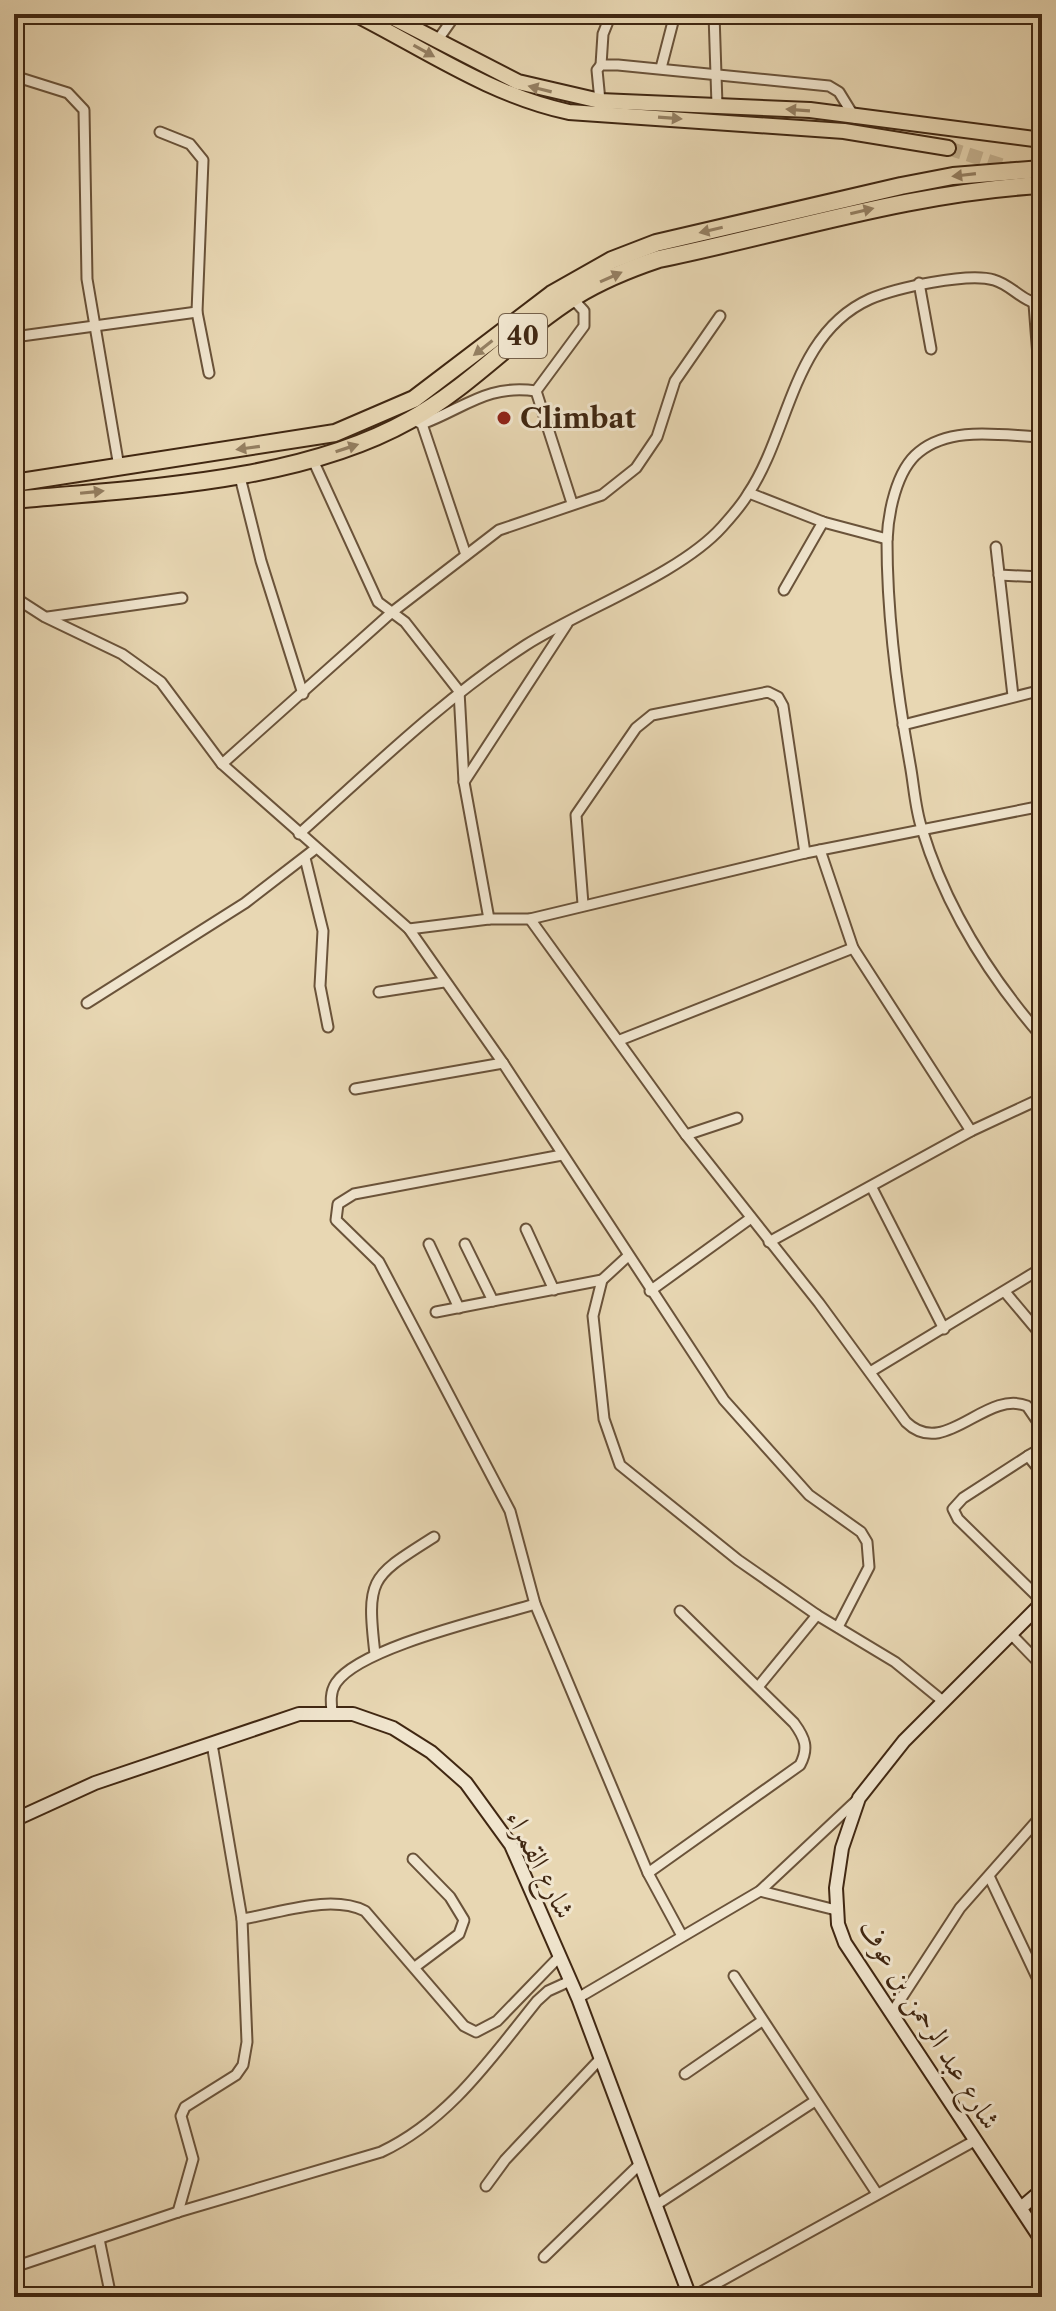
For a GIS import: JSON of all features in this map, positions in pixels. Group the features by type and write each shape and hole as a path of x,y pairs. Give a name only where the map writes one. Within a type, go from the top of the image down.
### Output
{"highway":[{"name":"40","path":"14,483 310,439 362,424 430,389 552,294 583,274 656,243 940,178 1042,169"},
{"name":"40","path":"14,500 239,473 312,458 417,422 572,298 602,281 659,259 894,204 954,193 1042,185"}],"main road":[{"path":"355,14 504,94 541,106 569,112 844,131 948,148"},
{"path":"386,14 529,87 600,101 810,110 1042,140"}],"street":[{"path":"437,41 456,14"},
{"path":"600,101 597,70 601,65 603,34 611,14"},
{"path":"661,68 675,14"},
{"path":"714,14 717,105"},
{"path":"601,65 718,73 829,86 839,92 855,118"},
{"path":"14,76 68,93 84,110 84,239 94,328 119,467"},
{"path":"160,132 190,144 203,160 197,312 209,373"},
{"path":"299,834 459,691 568,621 701,549 749,493 791,392 824,335 868,300 919,283 996,281 1038,304 1042,409"},
{"path":"919,283 931,349"},
{"path":"536,391 584,326 584,311 572,298"},
{"path":"14,337 197,312"},
{"path":"222,764 391,613 499,530 602,495 636,468 657,437 675,381 720,316"},
{"path":"466,555 417,422 488,393 511,387 536,391"},
{"path":"536,391 572,503"},
{"path":"1042,437 970,434 940,440 918,453 896,491 887,539 903,725 921,828 963,928 1008,999 1042,1037"},
{"path":"312,458 378,602 405,622 459,691 464,782 489,919"},
{"path":"239,473 261,561 303,694"},
{"path":"749,493 823,522 887,539"},
{"path":"784,590 823,522"},
{"path":"996,547 1013,696"},
{"path":"999,575 1042,577"},
{"path":"14,597 45,617 122,654 161,682 184,707 222,764 409,929 503,1063 650,1291 746,1427 809,1495 861,1532 867,1542 869,1567 838,1627"},
{"path":"45,617 182,598"},
{"path":"464,782 568,621"},
{"path":"903,725 1042,690"},
{"path":"583,904 576,815 636,728 652,715 768,692 778,697 783,706 805,853"},
{"path":"409,929 489,919 530,919 805,853 1042,806"},
{"path":"87,1003 245,903 315,849"},
{"path":"820,850 853,948 971,1131"},
{"path":"305,858 323,931 320,986 328,1027"},
{"path":"530,919 686,1135 906,1422 921,1434 932,1435 996,1408 1017,1403 1027,1406 1042,1428"},
{"path":"620,1040 853,948"},
{"path":"379,992 444,982"},
{"path":"355,1089 503,1063"},
{"path":"769,1242 971,1131 1042,1098"},
{"path":"686,1135 737,1118"},
{"path":"562,1155 354,1194 343,1198 336,1210 342,1229 379,1262 510,1511 535,1604 648,1873 681,1934"},
{"path":"872,1188 944,1329"},
{"path":"650,1291 751,1218"},
{"path":"526,1229 554,1290"},
{"path":"429,1244 459,1308"},
{"path":"465,1244 493,1301"},
{"path":"436,1312 602,1280 628,1256"},
{"path":"870,1372 1042,1268"},
{"path":"602,1280 593,1316 597,1381 610,1444 620,1465 738,1560 817,1615 895,1662 944,1702"},
{"path":"1005,1292 1042,1336"},
{"path":"1042,1448 963,1498 953,1509 958,1519 1042,1602"},
{"path":"1028,1456 1042,1473"},
{"path":"375,1654 371,1606 374,1586 385,1569 434,1537"},
{"name":"شارع عبد الرحمن بن عوف","path":"1042,1602 891,1756 859,1798 842,1848 836,1910 845,1943 1042,2241"},
{"path":"332,1712 331,1697 338,1679 375,1654 535,1604"},
{"path":"648,1873 800,1765 806,1754 803,1735 680,1611"},
{"path":"758,1687 817,1615"},
{"path":"1011,1634 1042,1666"},
{"name":"شارع القمراء","path":"14,1820 95,1783 286,1717 332,1712 353,1714 393,1728 431,1752 466,1783 511,1845 578,1998 691,2297"},
{"path":"178,2212 193,2159 181,2116 185,2107 236,2075 243,2065 247,2026 242,1919 212,1744"},
{"path":"578,1998 681,1934 760,1891 859,1798"},
{"path":"891,2014 960,1908 1042,1815"},
{"path":"413,1859 450,1897 464,1920 459,1934 415,1967"},
{"path":"989,1876 1042,1988"},
{"path":"760,1891 836,1910"},
{"path":"242,1919 329,1902 347,1902 365,1911 464,2026 476,2032 497,2021 559,1957"},
{"path":"734,1976 876,2192"},
{"path":"14,2267 178,2212 381,2152 403,2142 457,2099 537,2001 548,1991 570,1981"},
{"path":"685,2074 762,2021"},
{"path":"486,2186 505,2160 601,2058"},
{"path":"656,2205 815,2101"},
{"path":"691,2297 876,2192 976,2140"},
{"path":"544,2257 641,2163"},
{"path":"1022,2207 1042,2190"},
{"path":"99,2239 111,2297"}],"tunnel":[{"path":"948,148 1016,170"}],"place":[{"name":"Climbat","path":"504,418"}]}
